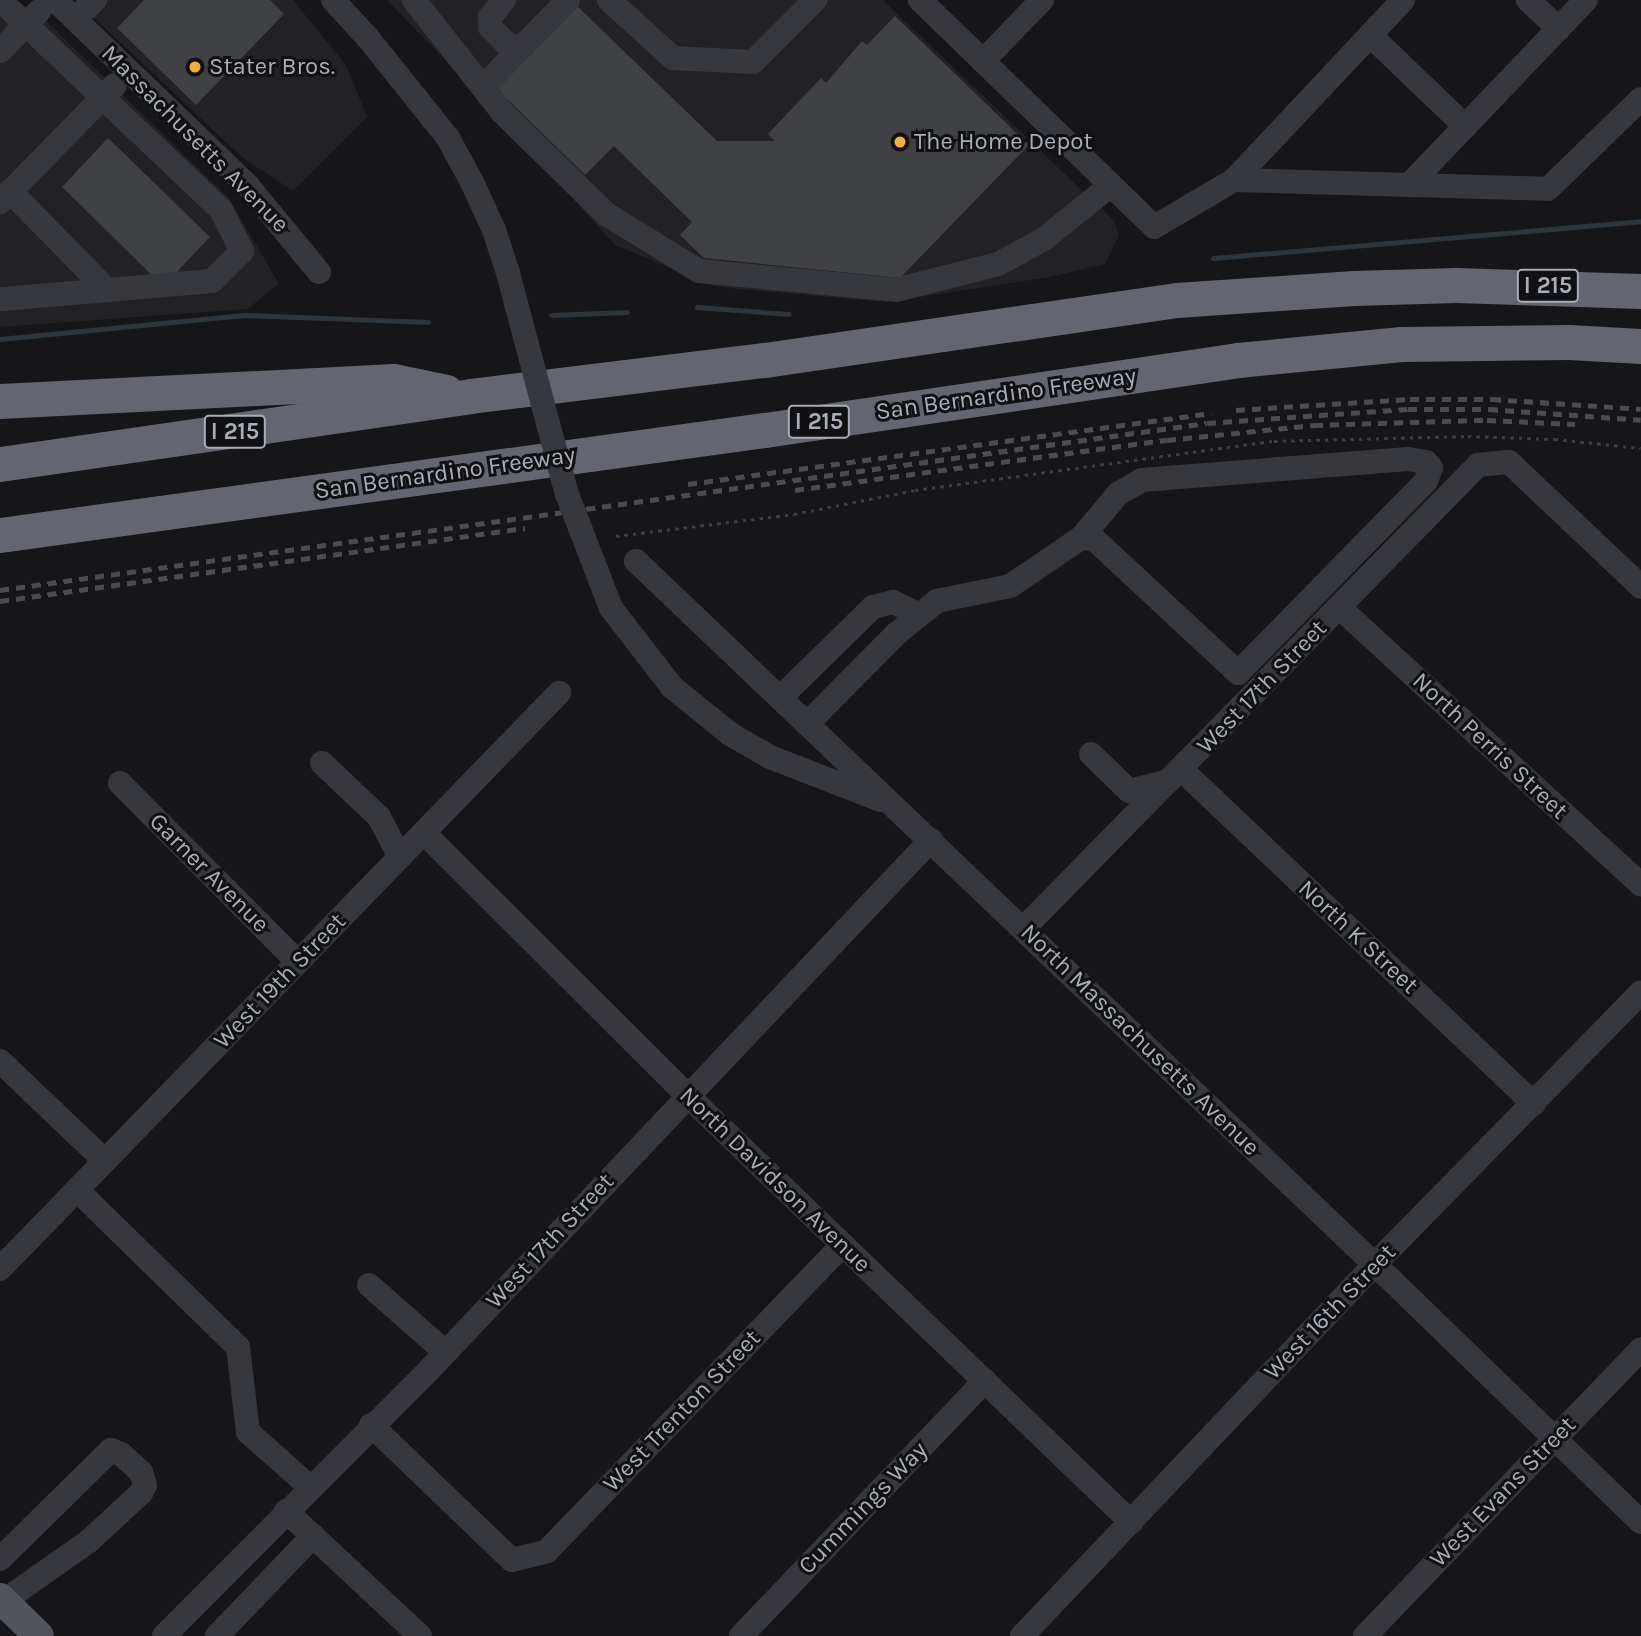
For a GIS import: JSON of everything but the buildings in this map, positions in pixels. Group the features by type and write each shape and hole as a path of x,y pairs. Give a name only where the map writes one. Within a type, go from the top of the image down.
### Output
{"highway":[{"name":"I 215","path":"0,464 470,396 765,360 1177,300 1354,288 1455,285 1641,291"},
{"name":"San Bernardino Freeway","path":"0,535 765,430 1238,360 1401,344 1569,342 1641,346"},
{"path":"0,401 393,381 470,396"}],"main road":[{"path":"3,1603 39,1636"}],"street":[{"path":"11,16 52,0"},
{"name":"Massachusetts Avenue","path":"52,0 247,185 319,272"},
{"path":"75,19 95,0"},
{"path":"333,0 376,48 447,138 478,194 508,273 567,494 611,608 672,687 730,734 771,757 891,804"},
{"path":"414,0 502,113 606,215 699,271 896,290 998,264 1044,239 1089,206 1111,185"},
{"path":"504,0 490,17 489,27 507,44 523,46"},
{"path":"483,87 568,0"},
{"path":"609,0 673,58 753,62 815,0"},
{"path":"920,0 1154,226 1234,180 1403,0"},
{"path":"983,61 1042,0"},
{"path":"1528,0 1559,29"},
{"path":"1409,185 1587,0"},
{"path":"0,51 11,16"},
{"path":"0,299 212,281 242,251 221,210 103,96 11,16"},
{"path":"1370,35 1465,127"},
{"path":"107,290 5,197 129,71"},
{"path":"1234,180 1548,189 1641,100"},
{"path":"807,724 918,614 937,601 1010,586 1081,538 1118,494 1142,480 1408,459 1426,462 1431,468 1426,481 1238,673 1094,539 1081,538"},
{"name":"West 17th Street","path":"1023,929 1478,466 1509,462 1641,587"},
{"name":"North Massachusetts Avenue","path":"636,561 1375,1264 1641,1522"},
{"path":"780,698 873,607 892,602 918,614"},
{"name":"North Perris Street","path":"1339,607 1641,885"},
{"name":"West 19th Street","path":"0,1269 559,693"},
{"path":"1091,754 1129,791 1176,775"},
{"path":"322,763 379,817 400,857"},
{"name":"North K Street","path":"1176,775 1534,1104"},
{"name":"Garner Avenue","path":"120,783 298,962"},
{"name":"North Davidson Avenue","path":"424,833 688,1096 1131,1522"},
{"name":"West 17th Street","path":"165,1636 445,1352 931,840"},
{"name":"West 16th Street","path":"1021,1636 1375,1264 1641,992"},
{"path":"0,1061 105,1161"},
{"path":"77,1190 238,1347 248,1432 310,1487"},
{"name":"West Trenton Street","path":"372,1425 512,1560 547,1551 843,1245"},
{"path":"369,1285 445,1352"},
{"name":"West Evans Street","path":"1365,1636 1641,1349"},
{"name":"Cummings Way","path":"741,1636 985,1381"},
{"path":"0,1559 111,1450 141,1472 145,1485 141,1493 89,1541 3,1603"},
{"path":"286,1511 420,1636"},
{"path":"217,1636 313,1535"}],"shaded area":[{"path":"0,0 46,21 229,198 279,284 247,309 0,327"},
{"path":"75,0 293,0 346,65 367,117 293,191 243,158"},
{"path":"387,0 883,0 1114,221 1119,235 1105,264 1050,277 887,302 716,287 615,245 475,91"}],"waterway":[{"path":"1213,258 1641,221"},
{"path":"697,307 789,314"},
{"path":"551,315 627,312"},
{"path":"0,339 244,315 428,322"}],"railway":[{"path":"1236,410 1410,399 1492,399 1641,409"},
{"path":"0,590 1207,423 1408,409 1489,409 1641,420"},
{"path":"688,484 1211,413"},
{"path":"795,490 1167,440 1314,425 1487,420 1575,424"},
{"path":"0,601 525,528"}],"place":[{"name":"Stater Bros.","path":"195,67"},
{"name":"The Home Depot","path":"900,142"}]}
